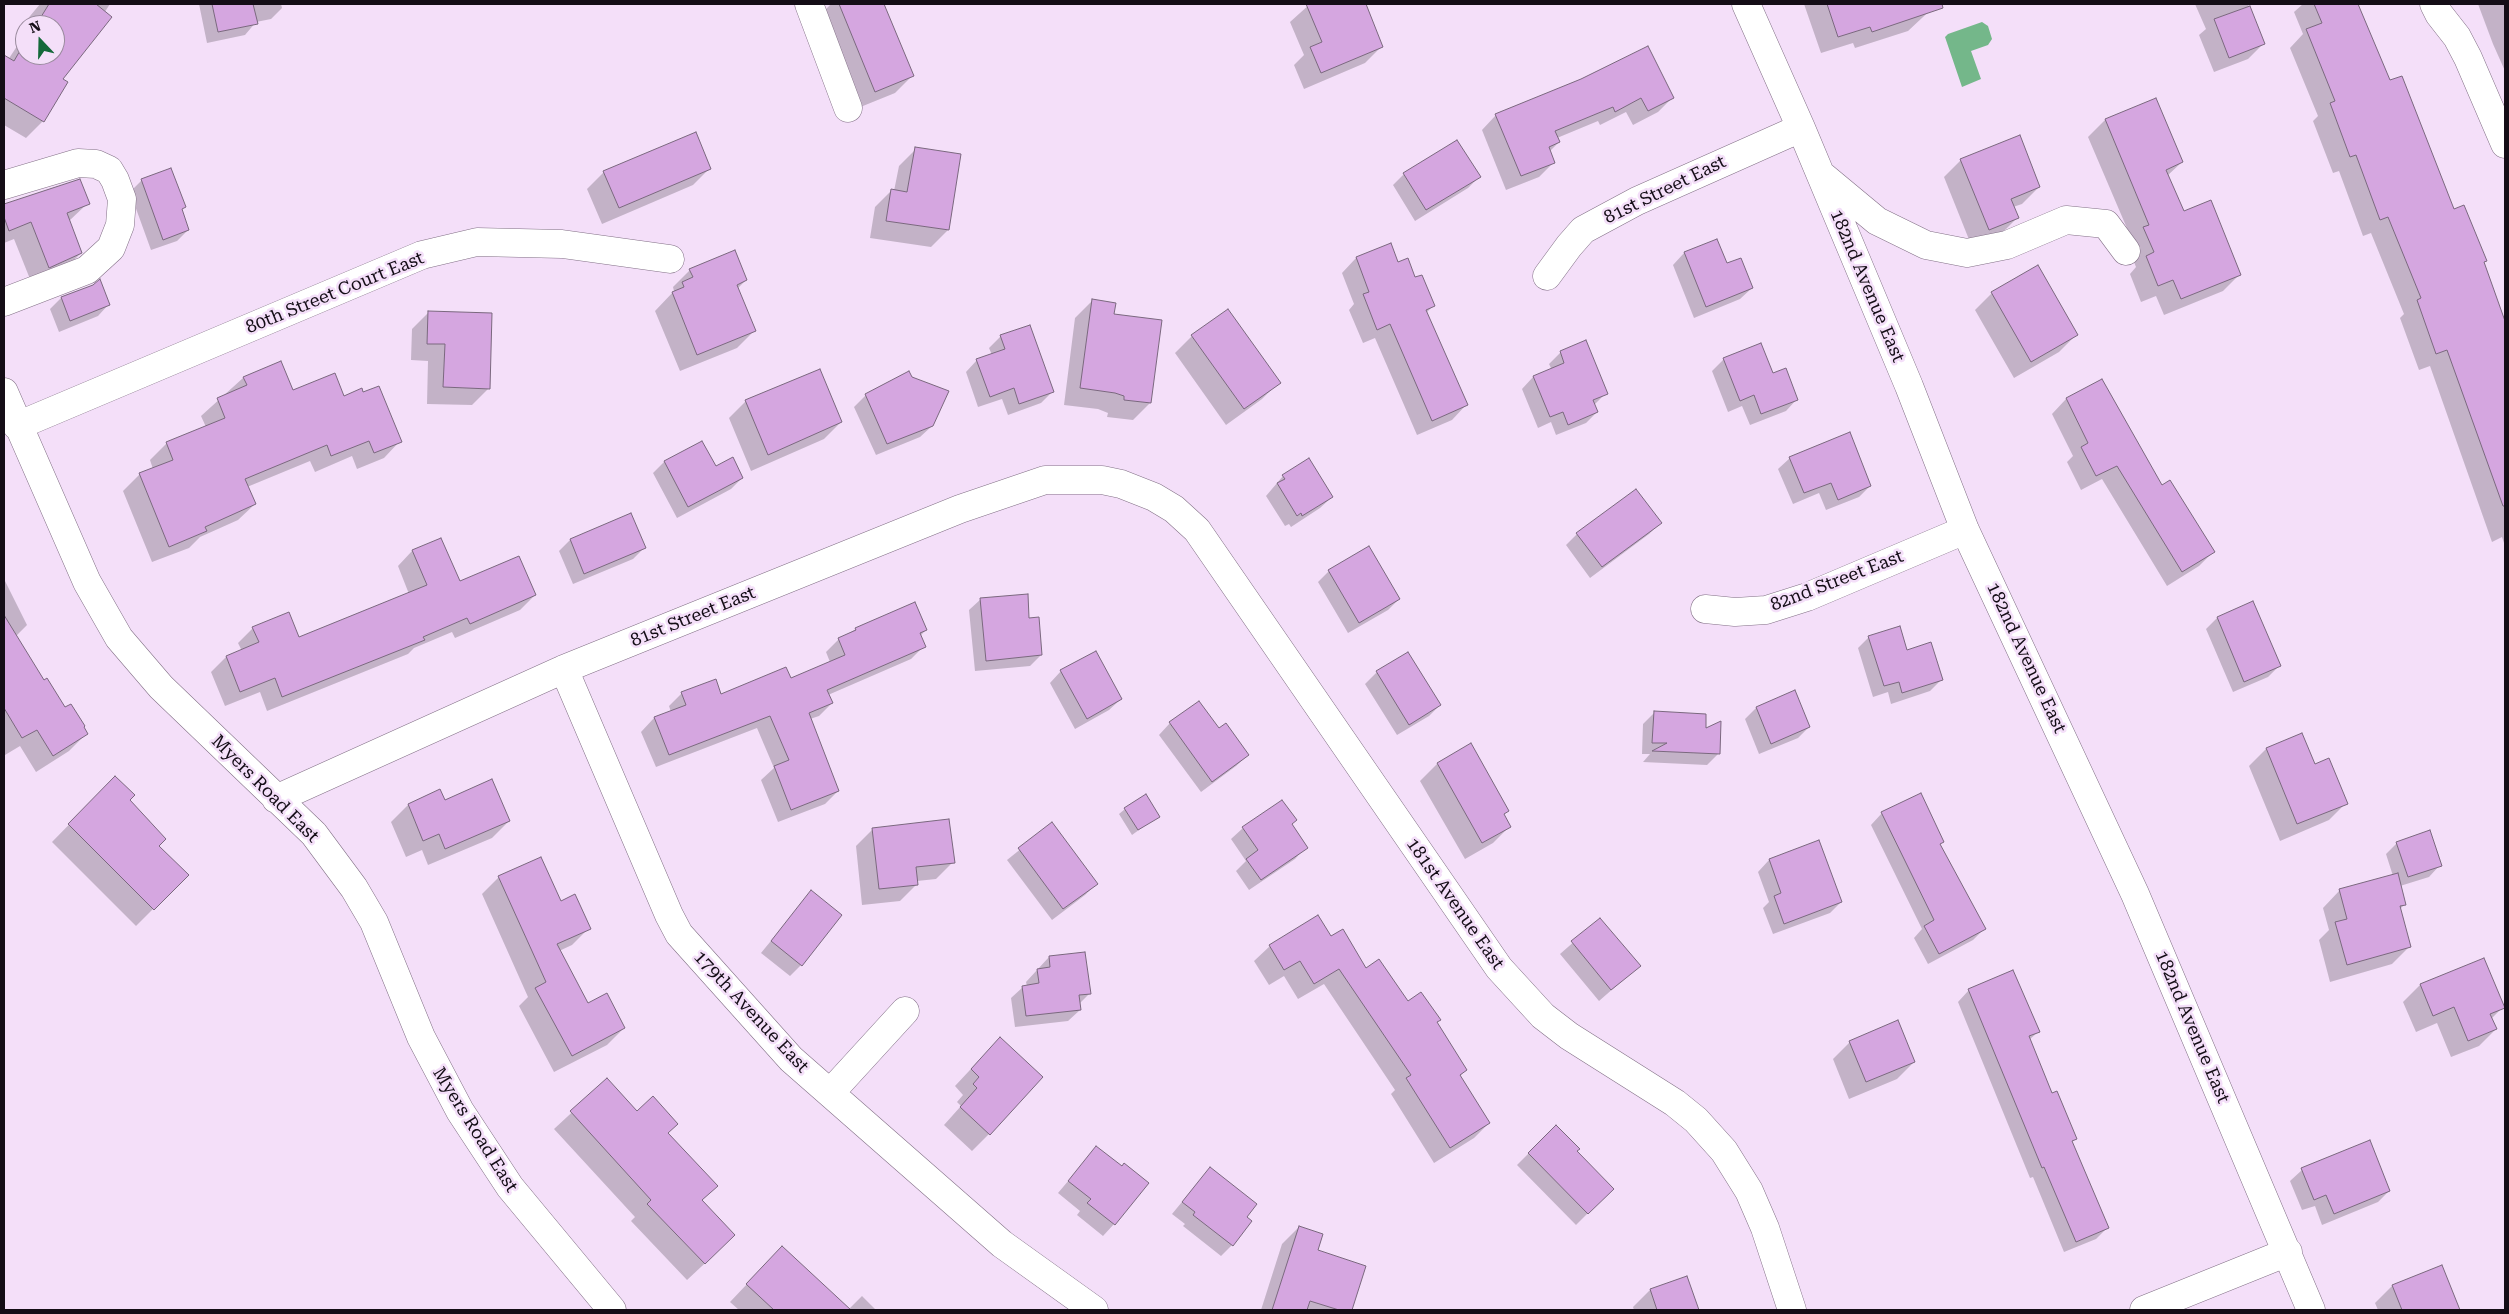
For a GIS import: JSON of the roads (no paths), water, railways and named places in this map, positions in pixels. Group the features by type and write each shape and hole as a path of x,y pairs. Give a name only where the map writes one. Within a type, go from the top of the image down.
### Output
{"street":[{"path":"808,4 848,108"},
{"name":"182nd Avenue East","path":"1746,4 1802,128 1909,386 1965,530 2135,894 2311,1310"},
{"path":"2434,4 2439,14 2458,38 2505,144"},
{"name":"81st Street East","path":"1548,276 1569,246 1584,230 1637,201 1802,128"},
{"path":"4,184 78,163 96,164 109,170 122,199 120,225 111,248 87,270 4,302"},
{"path":"1821,175 1878,221 1926,245 1967,253 2007,245 2066,220 2106,224 2126,251"},
{"name":"80th Street Court East","path":"17,426 422,255 477,242 562,244 670,259"},
{"name":"Myers Road East","path":"4,392 17,426 86,582 120,638 161,687 314,834 354,888 374,922 436,1070 510,1187 612,1310"},
{"name":"81st Street East","path":"276,798 564,669 1024,485 1044,480 1068,478 1102,480 1121,484"},
{"name":"181st Avenue East","path":"1121,484 1154,497 1174,509 1197,530 1499,968 1543,1016 1569,1036 1675,1103 1696,1120 1724,1151 1749,1191 1765,1228 1792,1310"},
{"name":"82nd Street East","path":"1705,610 1735,612 1766,610 1807,597 1965,530"},
{"name":"179th Avenue East","path":"564,669 669,915 680,934 791,1059 1002,1244 1094,1310"},
{"path":"830,1093 905,1011"},
{"path":"2144,1310 2288,1252"}]}
